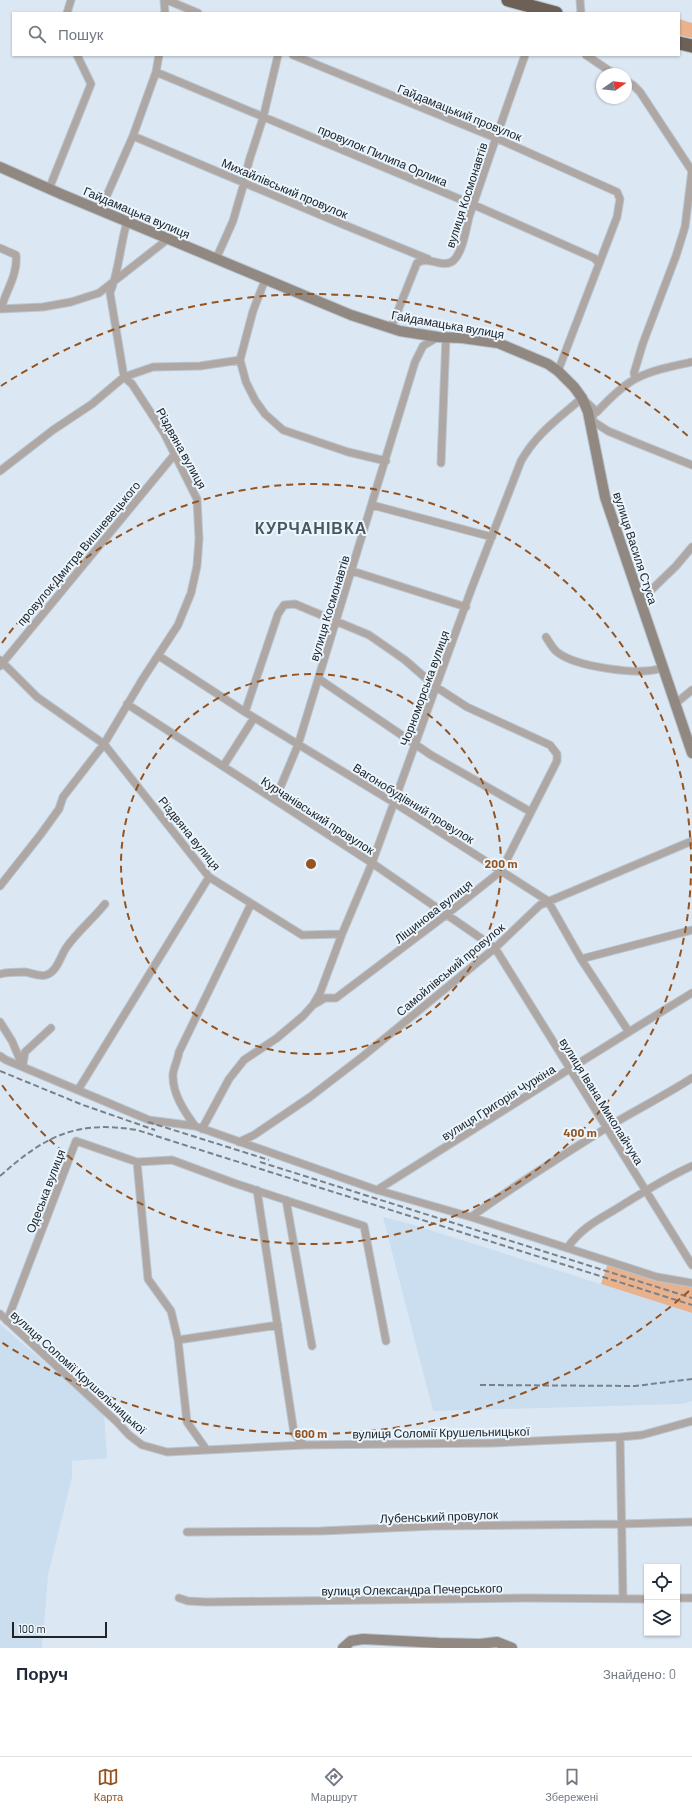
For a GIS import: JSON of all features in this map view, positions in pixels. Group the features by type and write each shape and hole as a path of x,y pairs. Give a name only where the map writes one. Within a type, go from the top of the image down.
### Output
{"highway":[{"path":"508,0 544,12"},
{"path":"680,43 692,46"}],"main road":[{"name":"Гайдамацька вулиця","path":"0,168 351,315 391,328 442,337 498,343 537,359 558,371 574,386 582,398"},
{"name":"вулиця Василя Стуса","path":"582,398 594,416 598,467 604,497 692,753"},
{"path":"343,1648 351,1641 363,1638 439,1643 480,1644 498,1642 512,1648"}],"street":[{"path":"67,12 71,0"},
{"path":"164,0 164,12"},
{"path":"167,0 196,12"},
{"path":"580,0 581,12"},
{"path":"49,189 91,84 77,56"},
{"path":"100,210 133,136 156,72 159,56"},
{"path":"216,259 233,221 249,161 263,118 278,56"},
{"name":"Гайдамацький провулок","path":"295,56 496,138 617,192 620,199 620,206 598,263"},
{"name":"вулиця Космонавтів","path":"430,260 448,264 456,257 525,56"},
{"path":"587,56 605,68"},
{"name":"провулок Пилипа Орлика","path":"156,72 474,205 594,258 598,263"},
{"path":"632,84 640,92 692,171 685,228 643,343 634,373 635,380"},
{"name":"Михайлівський провулок","path":"133,136 430,260"},
{"path":"124,377 110,293 115,281 121,245 127,222"},
{"path":"0,248 16,255 17,266 0,309 43,307 71,302 98,293 168,239"},
{"path":"391,328 414,269 420,261 430,260"},
{"path":"558,371 598,263"},
{"path":"265,280 253,311 240,360 246,382 255,400 265,414 283,430 348,452 386,461"},
{"path":"441,463 442,337"},
{"name":"вулиця Космонавтів","path":"275,800 298,745 415,362 423,346 442,337"},
{"path":"0,471 52,430 92,404 124,377 153,367 200,366 240,360"},
{"path":"692,362 667,367 635,380 611,397 594,416 608,431 692,465"},
{"name":"Різдвяна вулиця","path":"104,744 127,704 178,625 192,592 197,566 200,519 198,499 188,477 174,455 164,433 142,398 132,384 124,377"},
{"name":"Чорноморська вулиця","path":"313,1005 320,993 342,934 372,863 393,802 521,461 530,445 549,425 582,398"},
{"name":"провулок Дмитра Вишневецького","path":"1,663 174,455"},
{"path":"372,505 492,537"},
{"path":"640,601 690,556 692,547"},
{"path":"352,571 466,607"},
{"name":"Ліщинова вулиця","path":"198,1127 236,1069 251,1055 265,1047 291,1026 313,1005 326,998 336,998 446,915 501,871 556,762 557,754 550,745 467,707 436,687 405,660 369,635 337,620 295,604 284,605 278,614 245,712"},
{"path":"546,637 556,651 566,657 585,663 613,669 653,671 662,668"},
{"name":"Вагонобудівний провулок","path":"159,656 254,718 393,802 548,901 581,959 629,1032"},
{"name":"Різдвяна вулиця","path":"1,663 37,697 104,744 210,877 302,935 342,934"},
{"path":"318,679 416,743 431,755 531,812"},
{"path":"675,704 692,690"},
{"name":"Курчанівський провулок","path":"127,704 224,765 372,863 495,948"},
{"path":"224,765 254,718"},
{"path":"0,886 41,834 59,809 63,797 104,744"},
{"name":"Самойлівський провулок","path":"239,1142 254,1134 310,1097 362,1057 495,948 540,906 548,901 692,841"},
{"path":"78,1090 210,877"},
{"path":"0,974 25,972 34,975 46,975 54,970 65,949 77,932 91,922 105,904"},
{"path":"198,1127 181,1103 176,1090 173,1074 180,1052 252,904"},
{"path":"581,959 692,930"},
{"name":"вулиця Івана Миколайчука","path":"495,948 692,1265"},
{"name":"вулиця Григорія Чуркіна","path":"377,1190 512,1104 570,1070 692,993"},
{"path":"0,1022 12,1041 23,1066"},
{"path":"23,1066 25,1052 51,1028"},
{"path":"0,1056 6,1060 149,1120 198,1127 377,1190 568,1247 657,1277 692,1283"},
{"path":"471,1217 522,1181 606,1128 655,1101 692,1078"},
{"name":"Одеська вулиця","path":"7,1321 76,1141 137,1162 172,1160 364,1226 386,1341"},
{"path":"137,1162 148,1279 171,1311 178,1340 187,1422 206,1449"},
{"path":"568,1247 576,1235 589,1225 667,1177 692,1166"},
{"path":"257,1190 294,1433 304,1445"},
{"path":"286,1200 312,1346"},
{"name":"вулиця Соломії Крушельницької","path":"0,1314 117,1422 129,1435 142,1445 167,1452 304,1445 493,1443 620,1437 642,1435 692,1421"},
{"path":"178,1340 278,1325"},
{"path":"620,1437 623,1599"},
{"name":"Лубенський провулок","path":"187,1532 321,1531 434,1526 692,1522"},
{"name":"вулиця Олександра Печерського","path":"179,1598 188,1601 206,1602 526,1598 644,1599"},
{"path":"680,1598 692,1598"}],"shaded area":[{"path":"680,19 692,23 692,38 680,35"},
{"path":"383,1217 411,1224 692,1313 692,1401 682,1404 433,1411"},
{"path":"608,1263 692,1286 692,1313 601,1284"},
{"path":"0,1324 104,1413 107,1458 72,1461 72,1477 48,1575 42,1648 0,1648"}],"railway":[{"path":"0,1071 83,1105 155,1130"},
{"path":"148,1122 269,1160"},
{"path":"0,1176 32,1151 47,1141 62,1134 96,1127 115,1127 137,1130 692,1305"},
{"path":"260,1162 692,1298"},
{"path":"480,1385 635,1386 692,1379"}],"district":[{"name":"КУРЧАНІВКА","path":"311,527"}]}
